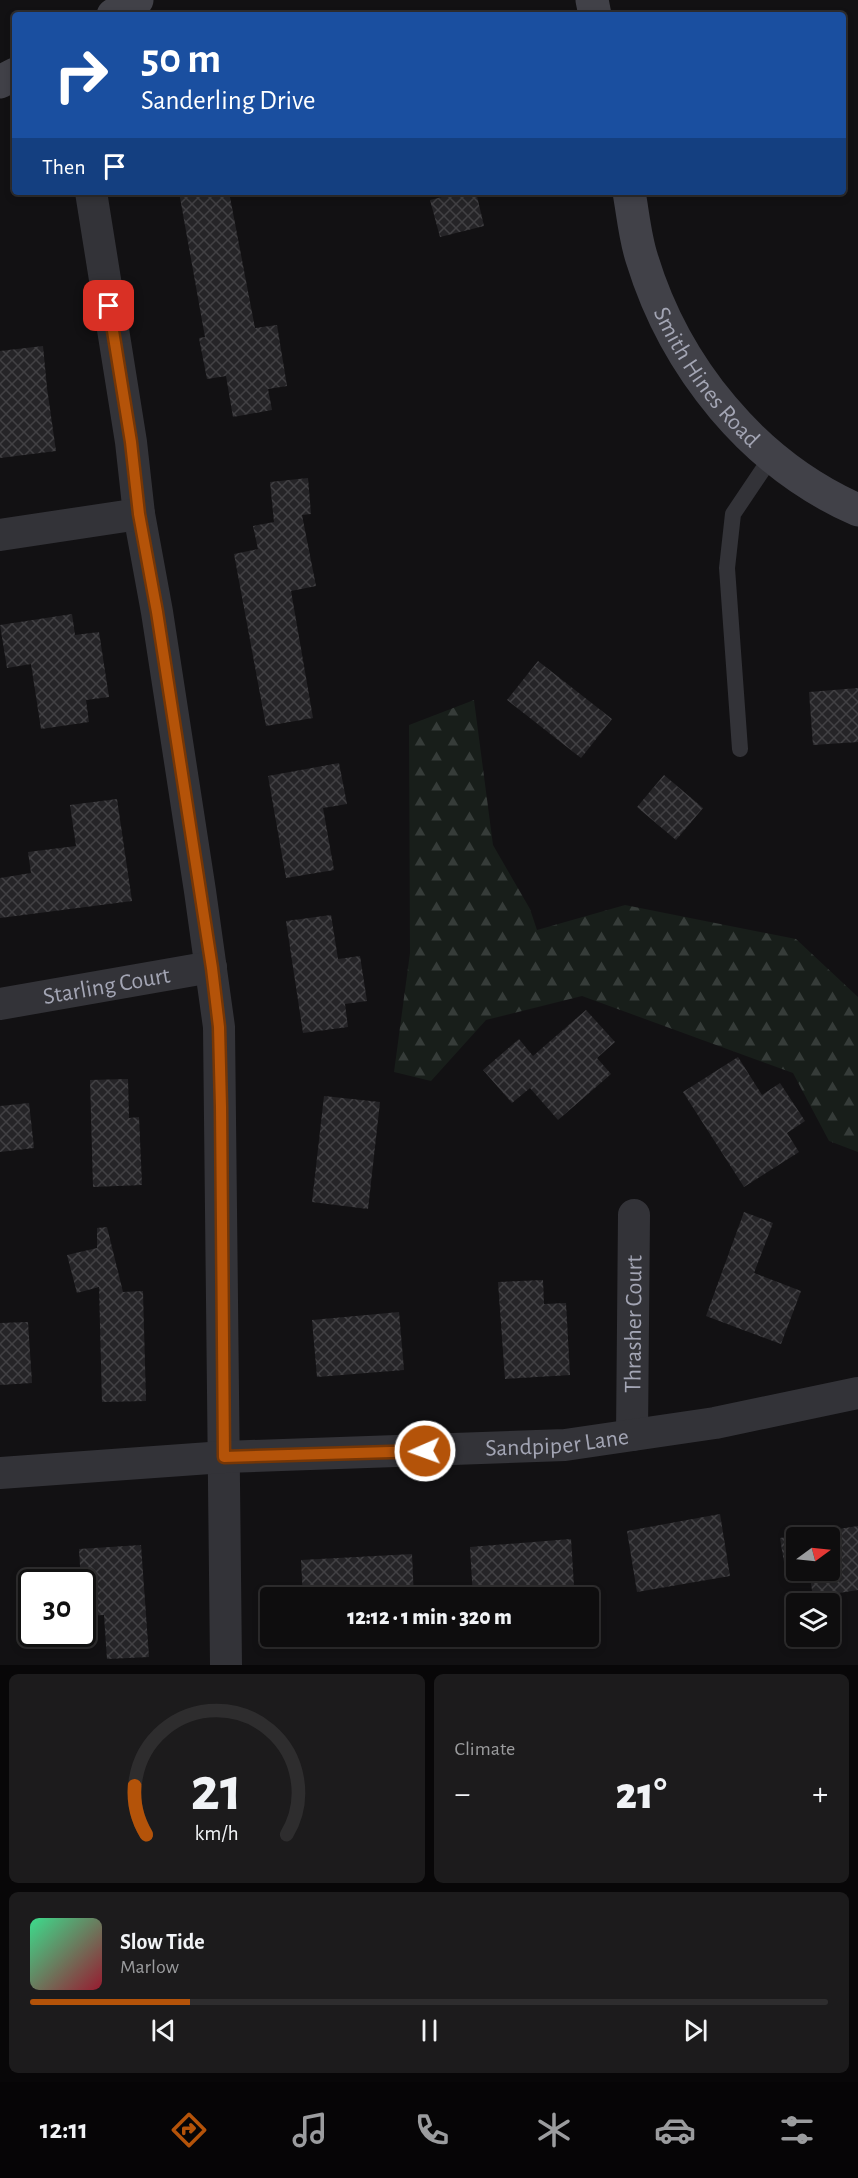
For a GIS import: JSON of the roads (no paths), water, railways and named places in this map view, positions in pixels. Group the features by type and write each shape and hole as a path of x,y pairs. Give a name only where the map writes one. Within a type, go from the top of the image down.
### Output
{"street":[{"path":"118,12 138,0"},
{"path":"91,195 131,442 139,514 157,612 212,968 219,1027 225,1665"},
{"name":"Smith Hines Road","path":"630,195 641,258 669,329 697,373 733,420 762,449 836,500 858,510"},
{"path":"0,535 139,514"},
{"name":"Starling Court","path":"0,1004 212,968"},
{"name":"Thrasher Court","path":"632,1435 634,1215"},
{"name":"Sandpiper Lane","path":"0,1473 224,1457 565,1445 715,1424 858,1393"}],"lane":[{"path":"740,749 727,568 731,525 733,514 772,456"}]}
